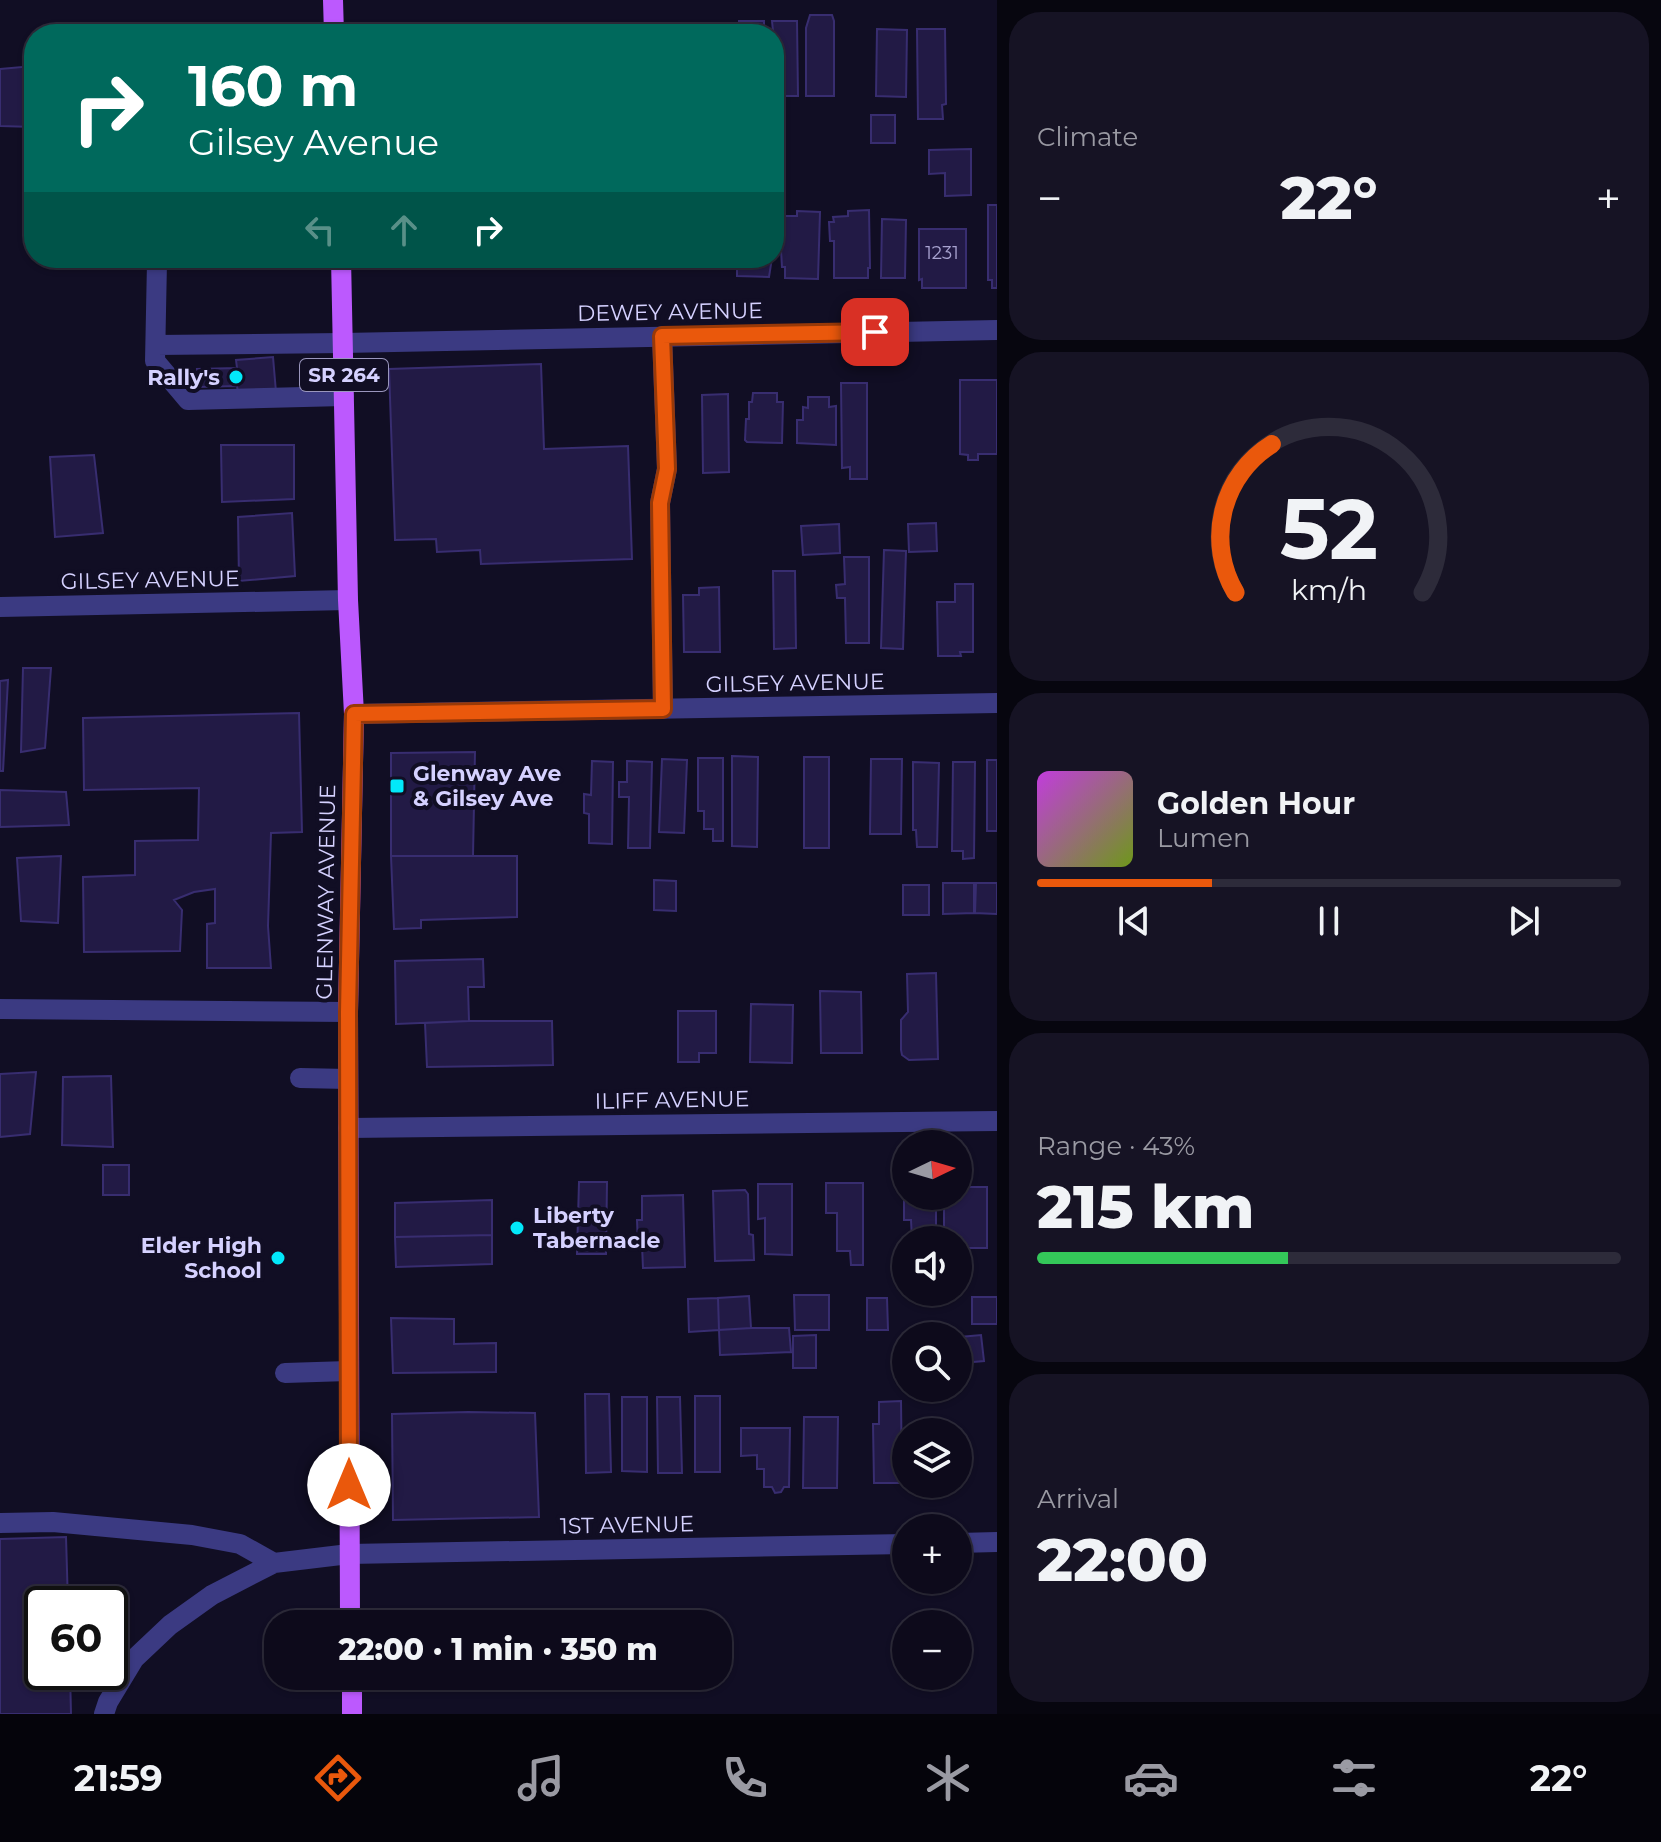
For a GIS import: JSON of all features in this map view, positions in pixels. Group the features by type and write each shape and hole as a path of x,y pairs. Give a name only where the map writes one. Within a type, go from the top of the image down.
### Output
{"main road":[{"path":"333,0 334,24"},
{"name":"GLENWAY AVENUE","path":"341,268 348,600 354,714 348,1012 350,1610"},
{"path":"352,1690 352,1714"}],"street":[{"path":"157,268 155,361 188,400 344,396"},
{"name":"DEWEY AVENUE","path":"156,345 997,330"},
{"path":"662,336 667,469 660,503 663,709"},
{"name":"GILSEY AVENUE","path":"0,607 348,600"},
{"name":"GILSEY AVENUE","path":"354,714 997,703"},
{"path":"0,1009 348,1012"},
{"path":"300,1078 348,1079"},
{"name":"ILIFF AVENUE","path":"348,1128 997,1121"},
{"path":"285,1373 348,1371"},
{"path":"0,1523 53,1522 192,1535 240,1544 274,1563"},
{"path":"972,1543 997,1542"},
{"name":"1ST AVENUE","path":"274,1563 349,1554 892,1544"},
{"path":"104,1714 134,1659 170,1625 212,1595 274,1563"}],"building":[{"path":"810,15 832,15 834,21 834,96 806,96 806,28"},
{"path":"739,21 764,21 764,24 739,24"},
{"path":"772,21 797,21 798,96 784,96 784,24 772,24"},
{"path":"877,29 907,30 906,97 876,96"},
{"path":"917,29 945,29 946,104 942,105 943,119 918,119"},
{"path":"24,67 24,127 0,126 0,69"},
{"path":"871,115 895,115 895,143 871,143"},
{"path":"971,149 971,195 945,196 945,173 929,174 929,150"},
{"path":"988,205 997,205 997,288 992,288 992,280 988,280"},
{"path":"869,210 868,278 834,278 834,241 830,241 829,222 834,222 833,217 848,216 848,211"},
{"path":"797,211 820,212 818,279 785,278 784,216 797,216"},
{"path":"882,219 906,220 905,278 881,278"},
{"path":"919,229 966,229 966,288 922,288 922,279 919,280"},
{"path":"737,268 770,268 769,277 737,276"},
{"name":"Rally's","path":"273,357 276,392 238,393 237,386 199,387 197,369 237,368 236,360"},
{"path":"541,364 544,449 628,446 632,559 481,564 480,550 437,552 436,539 395,540 389,369"},
{"path":"960,380 997,380 997,454 978,454 978,460 968,460 968,455 960,454"},
{"path":"841,383 867,383 867,479 850,479 850,467 842,468"},
{"path":"753,393 777,393 777,402 783,402 782,443 745,440 746,419 749,419 749,402 752,402"},
{"path":"728,394 729,472 703,473 702,395"},
{"path":"808,397 829,397 829,407 836,406 836,445 797,443 797,420 803,420 803,407 808,408"},
{"path":"221,445 294,445 294,499 222,502"},
{"path":"94,455 103,533 55,537 50,457"},
{"path":"292,513 295,576 239,581 238,517"},
{"path":"936,523 937,551 909,552 908,524"},
{"path":"839,524 840,553 803,555 801,526"},
{"path":"884,550 906,551 903,649 881,648"},
{"path":"844,557 869,557 869,643 846,643 845,598 837,598 836,585 845,584"},
{"path":"773,571 795,571 796,648 774,649"},
{"path":"955,584 973,584 973,652 960,652 961,656 938,656 937,602 955,602"},
{"path":"719,587 720,652 684,652 683,595 699,595 699,588"},
{"path":"23,668 51,668 45,748 21,752"},
{"path":"8,680 3,771 0,771 0,681"},
{"path":"299,713 302,832 271,833 268,926 271,968 207,968 207,924 215,923 215,889 194,892 174,900 182,910 180,951 84,952 83,877 135,875 135,841 198,840 199,788 84,790 83,718"},
{"path":"475,752 473,856 391,856 391,753"},
{"path":"732,756 758,757 757,847 732,846"},
{"path":"804,757 829,757 829,848 804,848"},
{"path":"698,758 723,758 723,841 713,841 713,829 704,829 704,811 698,811"},
{"path":"662,759 687,760 684,833 659,832"},
{"path":"871,759 902,759 901,834 870,834"},
{"path":"987,760 997,760 997,831 987,831"},
{"path":"592,761 613,762 612,844 589,843 589,814 584,813 584,794 591,795"},
{"path":"627,761 652,762 650,848 628,848 629,797 619,797 619,782 627,782"},
{"path":"913,762 939,763 937,847 917,847 916,830 913,830"},
{"path":"953,762 975,762 974,858 963,859 963,851 952,851"},
{"path":"0,790 66,792 69,825 0,827"},
{"path":"61,856 58,923 21,921 17,858"},
{"path":"391,856 517,856 517,917 421,920 421,928 394,929"},
{"path":"654,880 676,881 676,911 654,910"},
{"path":"943,883 974,883 974,913 943,914"},
{"path":"976,883 997,883 997,914 975,913"},
{"path":"903,885 929,885 929,915 903,915"},
{"path":"483,959 484,987 468,987 469,1021 396,1024 395,961"},
{"path":"936,973 938,1059 909,1060 901,1050 901,1020 908,1012 907,974"},
{"path":"820,991 861,992 862,1053 821,1053"},
{"path":"751,1004 793,1005 792,1063 750,1062"},
{"path":"678,1011 716,1011 716,1053 699,1053 699,1062 678,1062"},
{"path":"552,1021 553,1065 427,1067 425,1023"},
{"path":"36,1072 30,1134 0,1137 0,1074"},
{"path":"111,1076 113,1147 62,1145 63,1077"},
{"path":"103,1165 129,1165 129,1195 103,1195"},
{"path":"579,1182 607,1182 606,1254 577,1254"},
{"path":"826,1183 863,1183 863,1265 851,1265 850,1251 837,1251 837,1213 826,1213"},
{"path":"758,1184 792,1184 792,1255 765,1254 765,1218 758,1219"},
{"path":"972,1187 987,1187 987,1248 972,1248 972,1226 944,1226 944,1210 972,1210"},
{"path":"745,1190 748,1194 749,1234 753,1235 754,1260 715,1261 713,1191"},
{"path":"683,1195 685,1267 643,1268 637,1220 642,1220 642,1196"},
{"path":"492,1200 492,1235 395,1237 395,1203"},
{"path":"904,1210 936,1210 936,1226 911,1226 911,1220 904,1220"},
{"path":"492,1235 492,1264 396,1267 395,1237"},
{"path":"794,1295 829,1295 829,1330 795,1330"},
{"path":"749,1296 751,1328 719,1330 718,1298"},
{"path":"972,1297 997,1297 997,1324 972,1324"},
{"path":"718,1298 719,1330 689,1332 688,1299"},
{"path":"867,1298 887,1298 888,1330 867,1330"},
{"path":"391,1318 454,1319 454,1344 496,1343 496,1372 393,1373"},
{"path":"789,1328 791,1352 720,1355 719,1330"},
{"path":"816,1335 816,1368 793,1368 793,1336"},
{"path":"981,1335 984,1361 972,1362 972,1336"},
{"path":"585,1394 609,1394 611,1472 586,1473"},
{"path":"695,1396 720,1396 720,1472 695,1472"},
{"path":"622,1397 647,1397 647,1472 622,1471"},
{"path":"657,1397 680,1397 682,1473 658,1473"},
{"path":"879,1402 901,1402 901,1418 892,1418 892,1483 874,1483 873,1424 879,1424"},
{"path":"535,1413 539,1517 393,1520 392,1414"},
{"path":"804,1417 838,1417 837,1488 803,1488"},
{"path":"741,1428 790,1428 789,1487 775,1493 772,1487 764,1487 764,1469 757,1469 757,1455 741,1456"},
{"path":"66,1537 67,1586 24,1586 24,1690 70,1690 71,1714 0,1714 0,1539"}],"place":[{"name":"Rally's","path":"236,377"},
{"name":"Glenway Ave & Gilsey Ave","path":"397,786"},
{"name":"Liberty Tabernacle","path":"517,1228"},
{"name":"Elder High School","path":"278,1258"}],"route":[{"path":"349,1485 348,1012 354,714 663,709 660,503 667,469 662,336 875,332"}]}
